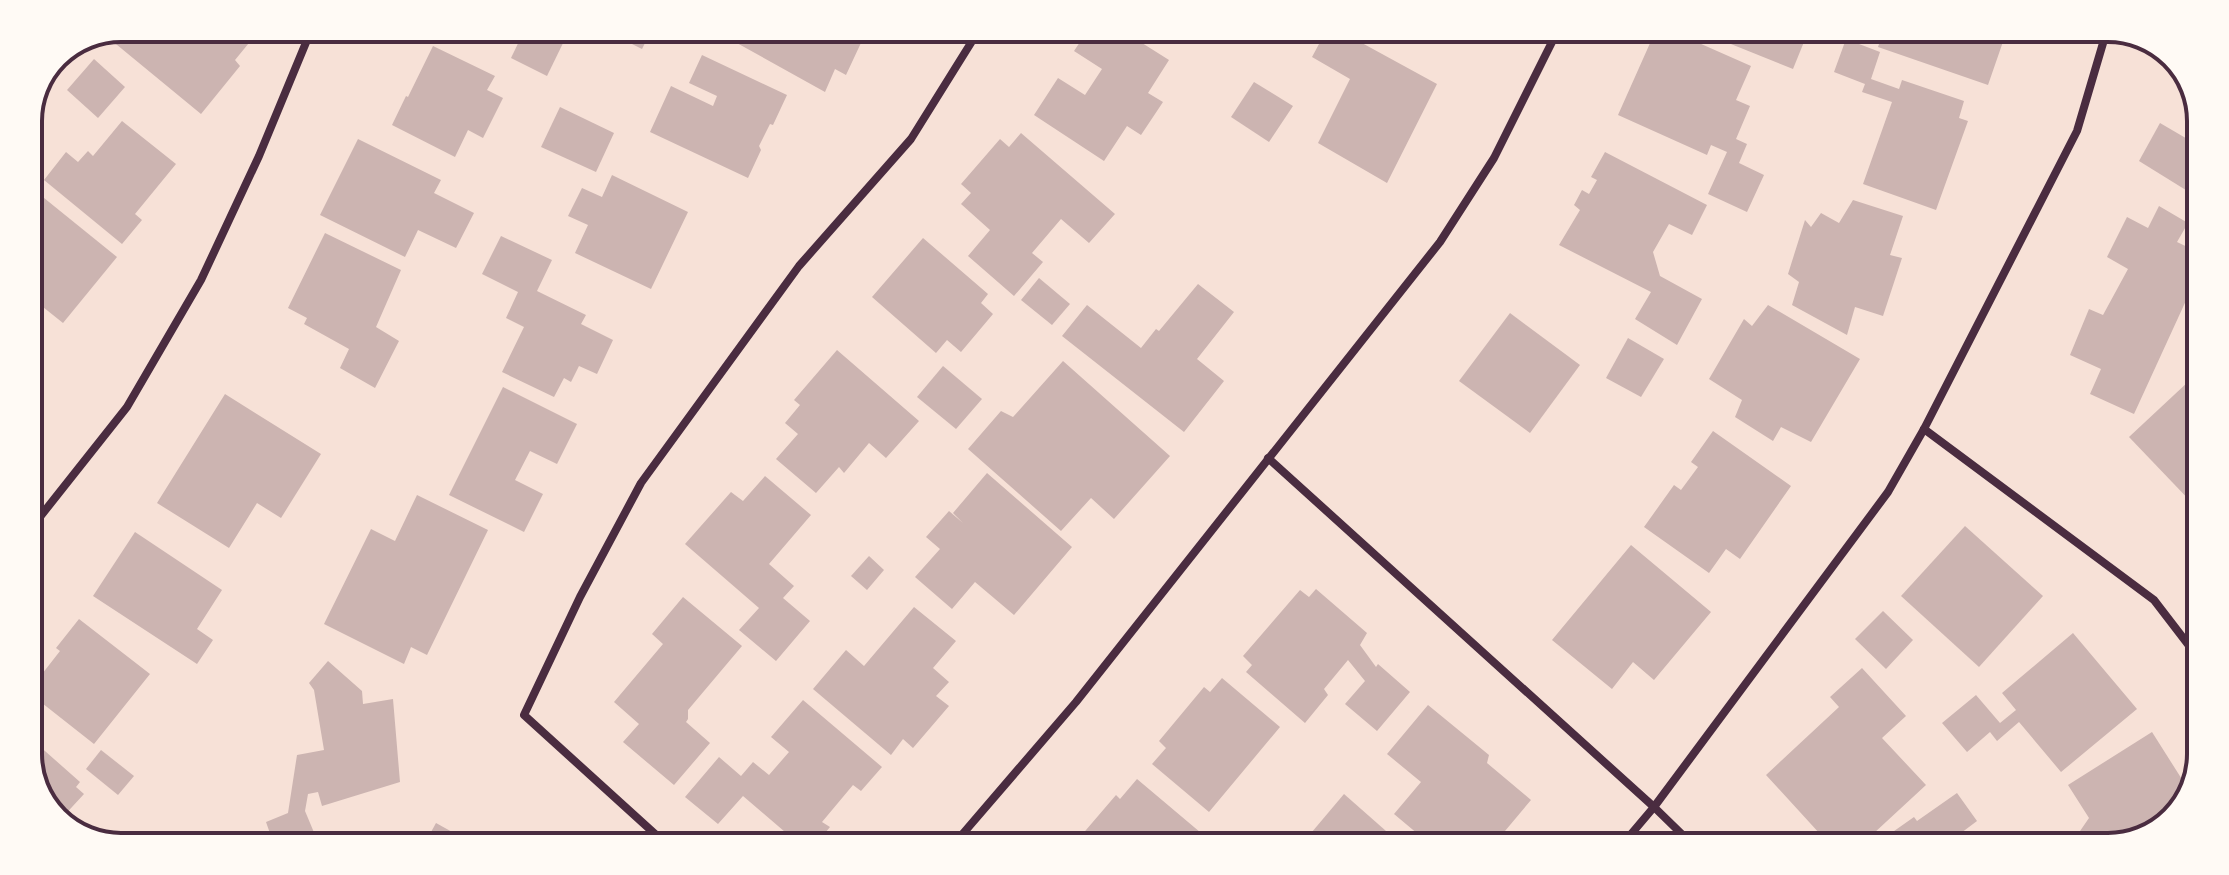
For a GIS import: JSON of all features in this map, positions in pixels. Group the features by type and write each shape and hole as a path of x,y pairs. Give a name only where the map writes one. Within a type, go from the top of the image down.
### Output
{"street":[{"path":"42,514 127,407 201,280 259,156 306,42"},
{"path":"654,833 524,715 580,597 641,483 799,266 911,139 972,42"},
{"path":"963,833 1076,702 1440,242 1494,158 1552,42"},
{"path":"1632,833 1888,492 1924,429 2077,131 2103,42"},
{"path":"1924,429 2154,600 2187,643"},
{"path":"1268,458 1681,833"}],"building":[{"path":"250,42 235,60 240,66 201,114 115,43"},
{"path":"519,42 564,42 547,76 511,58"},
{"path":"628,42 646,42 642,49"},
{"path":"735,42 861,42 846,75 835,69 825,92"},
{"path":"1080,42 1140,42 1169,60 1148,93 1163,102 1141,135 1127,126 1104,161 1034,115 1058,78 1085,95 1102,69 1074,51"},
{"path":"1320,42 1360,42 1437,84 1387,183 1318,143 1350,79 1312,57"},
{"path":"1651,42 1697,42 1751,66 1736,100 1750,106 1736,139 1747,144 1739,163 1764,175 1747,212 1708,194 1727,152 1711,145 1707,155 1618,115"},
{"path":"1726,42 1804,42 1793,69"},
{"path":"1845,42 1854,42 1880,52 1871,79 1899,89 1902,80 1964,101 1959,118 1968,121 1936,210 1863,184 1892,102 1862,92 1865,84 1834,72"},
{"path":"1880,42 2003,42 1988,85 1878,47"},
{"path":"433,46 495,76 487,90 503,98 483,138 468,130 455,157 392,125"},
{"path":"702,55 787,95 759,146 761,150 748,178 650,132 671,86 713,106 717,96 689,83"},
{"path":"94,59 125,87 98,118 67,90"},
{"path":"1254,82 1293,106 1269,142 1231,117"},
{"path":"560,107 614,133 596,172 541,147"},
{"path":"122,121 176,164 135,214 142,220 122,244 44,180 66,152 78,162 88,151 93,156"},
{"path":"2160,123 2187,139 2187,191 2139,161"},
{"path":"1021,133 1115,214 1089,243 1061,219 1032,253 1043,262 1014,296 968,256 990,230 961,204 971,193 961,184 1000,139 1009,147"},
{"path":"358,139 441,180 434,193 474,213 456,248 418,230 405,257 320,215"},
{"path":"1605,152 1707,205 1692,235 1669,224 1653,252 1660,276 1702,299 1677,345 1635,319 1651,292 1559,245 1580,210 1574,205 1582,190 1589,194 1597,180 1591,177"},
{"path":"612,175 688,212 651,289 575,253 588,225 568,216 582,188 602,197"},
{"path":"42,196 117,257 63,323 42,306"},
{"path":"1853,200 1903,216 1890,255 1902,258 1883,316 1855,307 1847,335 1792,305 1799,282 1788,274 1805,220 1811,227 1821,213 1839,223"},
{"path":"2159,206 2187,222 2177,242 2187,247 2187,298 2134,414 2090,394 2101,369 2070,355 2089,309 2103,315 2128,269 2107,257 2127,217 2148,228"},
{"path":"325,233 401,270 376,327 399,341 375,388 340,368 349,349 304,324 307,318 288,308"},
{"path":"501,236 552,260 537,291 586,315 581,324 613,340 597,374 579,366 571,382 564,378 554,397 502,372 524,327 506,318 518,292 482,274"},
{"path":"923,238 988,294 981,303 993,314 961,352 947,340 936,353 872,297"},
{"path":"1039,278 1070,304 1052,325 1021,300"},
{"path":"1198,284 1234,312 1197,359 1224,381 1184,432 1062,336 1087,305 1141,348"},
{"path":"1768,305 1860,359 1811,442 1781,427 1773,441 1735,417 1742,400 1709,379 1744,319 1752,326"},
{"path":"1510,313 1580,365 1530,433 1459,381"},
{"path":"1628,338 1664,359 1641,397 1606,378"},
{"path":"837,350 919,421 886,458 869,443 844,473 839,467 816,493 776,459 798,434 785,423 800,405 794,400"},
{"path":"1063,361 1170,456 1114,519 1091,498 1061,531 968,449 1001,411 1013,417"},
{"path":"943,366 982,399 956,429 917,397"},
{"path":"2187,383 2187,498 2129,437"},
{"path":"503,387 577,424 557,464 530,451 515,480 543,494 524,532 449,495"},
{"path":"225,394 321,454 281,518 257,503 229,548 157,503"},
{"path":"1713,431 1791,486 1740,559 1726,549 1709,573 1644,527 1674,485 1681,490 1698,467 1691,462"},
{"path":"987,473 1072,547 1014,615 975,582 952,609 915,577 940,549 926,537 949,511 963,523 953,513"},
{"path":"765,476 811,515 769,564 794,586 783,598 810,621 776,661 739,630 759,608 685,544 731,492 743,501"},
{"path":"417,495 488,530 427,655 411,647 404,664 324,624 371,529 395,541"},
{"path":"1965,526 2043,596 1979,667 1901,596"},
{"path":"135,532 222,590 197,629 213,640 197,664 93,596"},
{"path":"1631,545 1711,612 1654,680 1633,662 1612,689 1552,640"},
{"path":"869,556 884,570 867,590 851,576"},
{"path":"1316,589 1367,633 1360,645 1376,667 1378,664 1410,692 1377,731 1345,704 1365,681 1348,660 1324,689 1328,695 1305,723 1246,672 1252,665 1243,656 1300,590 1309,597"},
{"path":"683,597 742,646 688,710 686,722 710,743 674,785 623,742 639,724 614,702 663,644 652,634"},
{"path":"914,607 956,641 933,668 949,682 936,696 949,706 913,748 903,739 891,755 813,689 846,650 864,666"},
{"path":"1883,611 1913,640 1886,669 1855,639"},
{"path":"79,619 150,674 94,744 42,703 42,674 60,651 56,648"},
{"path":"2073,633 2137,709 2061,772 2019,722 1997,741 1990,732 1967,752 1942,723 1976,695 2000,723 2016,710 2002,693"},
{"path":"328,661 362,691 363,704 393,699 400,782 322,806 318,792 308,794 305,811 314,833 270,833 266,822 288,813 297,755 324,750 314,690 309,683"},
{"path":"1862,668 1906,716 1882,738 1926,785 1874,833 1819,833 1766,775 1839,707 1830,697"},
{"path":"1222,678 1280,727 1209,812 1152,764 1166,748 1159,741 1204,687 1210,692"},
{"path":"803,700 882,767 861,791 853,785 822,822 830,827 825,833 786,833 743,796 718,824 685,797 719,757 741,776 753,762 769,775 789,752 771,737"},
{"path":"1428,705 1489,755 1487,763 1531,800 1505,831 1507,833 1417,833 1394,814 1421,782 1387,754"},
{"path":"2152,732 2182,780 2171,802 2152,820 2133,829 2108,833 2079,833 2089,818 2068,785"},
{"path":"42,748 80,782 76,787 84,794 67,812 65,810 48,784"},
{"path":"101,750 134,776 118,795 86,769"},
{"path":"1137,779 1201,833 1083,833 1116,795 1120,799"},
{"path":"1957,793 1977,821 1961,833 1891,833 1914,817 1917,821"},
{"path":"1344,794 1386,831 1384,833 1311,833"},
{"path":"436,823 454,833 430,833"}]}
